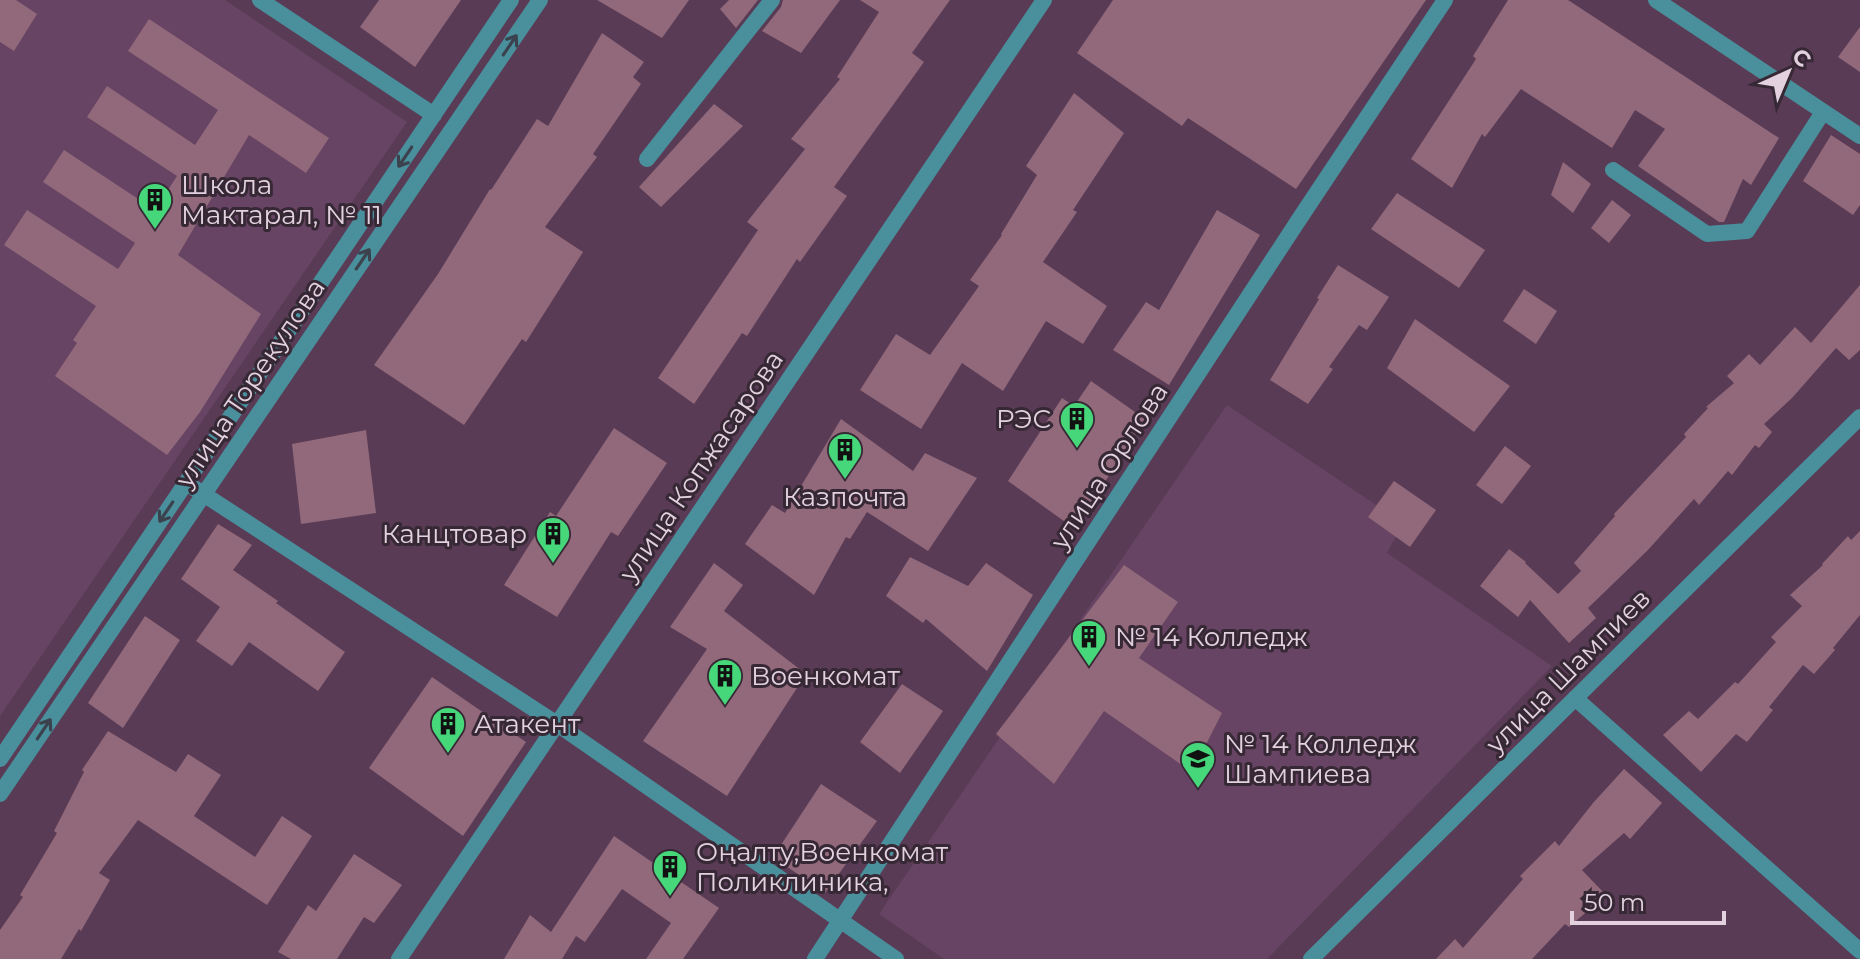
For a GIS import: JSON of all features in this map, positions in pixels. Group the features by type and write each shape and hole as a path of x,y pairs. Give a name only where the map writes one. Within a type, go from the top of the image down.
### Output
{"street":[{"path":"260,0 434,115"},
{"name":"улица Торекулова","path":"0,759 511,0"},
{"name":"улица Торекулова","path":"0,794 540,0"},
{"path":"647,159 772,0"},
{"name":"улица Копжасарова","path":"399,959 1044,0"},
{"name":"улица Орлова","path":"815,959 1445,0"},
{"path":"1656,0 1860,136"},
{"path":"1613,170 1707,234 1747,231 1823,112"},
{"name":"улица Шампиев","path":"1311,959 1860,417"},
{"path":"186,483 557,724 896,959"},
{"path":"1575,698 1860,951"}],"shaded area":[{"path":"0,0 225,0 407,122 0,716"},
{"name":"№ 14 Колледж Шампиева","path":"1227,405 1403,523 1387,553 1552,666 1267,959 944,959 879,914"}],"building":[{"path":"0,0 16,0 37,14 14,51 0,42"},
{"path":"379,0 461,0 415,67 360,27"},
{"path":"597,0 689,0 662,38"},
{"path":"729,0 758,0 736,28 720,9"},
{"path":"783,0 840,0 801,53 762,31"},
{"path":"860,0 950,0 912,53 924,62 834,187 847,196 800,262 797,259 747,336 742,333 694,404 658,378 758,230 747,222 805,149 791,139 840,79 837,77 879,12"},
{"path":"1113,0 1426,0 1296,189 1188,118 1182,126 1077,53"},
{"path":"1508,0 1568,0 1779,138 1751,185 1743,179 1724,222 1719,222 1638,166 1665,129 1635,110 1612,148 1521,89 1485,137 1482,134 1452,188 1411,159 1476,59 1473,56"},
{"name":"Школа Мактарал, № 11","path":"149,19 329,138 306,173 249,135 178,255 261,314 200,412 167,455 55,376 77,343 73,340 96,306 4,245 27,210 118,269 135,243 43,182 64,150 155,210 177,176 87,117 107,86 195,145 218,110 128,51"},
{"path":"1860,27 1860,72 1838,57"},
{"path":"602,33 644,62 633,77 641,84 593,154 597,157 545,227 583,252 526,342 522,339 464,425 374,365 438,274 537,119 548,126"},
{"path":"1074,93 1124,133 1043,262 1107,306 1083,344 1046,321 1003,391 962,363 921,429 860,390 896,334 930,355 979,286 970,280 1002,235 1037,175 1026,166"},
{"path":"714,104 743,126 661,207 639,187"},
{"path":"1831,135 1860,154 1860,205 1853,215 1803,181"},
{"path":"1563,162 1591,184 1573,213 1551,195"},
{"path":"1397,193 1485,250 1459,288 1371,229"},
{"path":"1612,200 1631,215 1609,243 1591,228"},
{"path":"1217,210 1260,235 1169,385 1113,350 1146,302 1159,310"},
{"path":"1338,265 1389,297 1367,330 1359,325 1329,367 1333,369 1308,404 1270,380"},
{"path":"1860,285 1860,350 1849,360 1836,348 1792,398 1764,424 1772,432 1759,448 1755,445 1732,475 1728,471 1699,505 1694,499 1647,551 1588,608 1596,618 1569,643 1530,600 1518,617 1480,586 1509,549 1558,594 1581,571 1574,563 1614,514 1686,437 1684,434 1706,407 1734,383 1727,376 1749,354 1760,365 1795,327 1811,343"},
{"path":"1524,289 1557,311 1536,344 1503,321"},
{"path":"1415,319 1510,386 1474,432 1387,368"},
{"name":"РЭС","path":"1091,381 1145,419 1075,529 1008,481 1062,398 1074,406"},
{"path":"841,419 913,471 925,453 977,478 928,551 867,512 850,539 846,537 814,595 745,544 772,505 785,513"},
{"path":"614,428 667,463 618,536 611,532 557,617 504,585 550,512 556,516"},
{"path":"366,430 376,513 301,524 292,444"},
{"path":"1505,446 1531,466 1502,504 1476,485"},
{"path":"1394,481 1436,510 1410,547 1368,517"},
{"path":"218,524 252,545 233,570 345,652 318,691 249,642 232,666 196,641 220,607 181,579"},
{"path":"1860,531 1860,615 1814,674 1803,665 1769,707 1773,710 1747,742 1736,734 1701,772 1663,735 1689,711 1698,719 1735,682 1738,684 1776,642 1771,637 1802,606 1790,595 1823,565 1848,536 1851,540"},
{"path":"910,557 968,586 986,563 1033,595 987,671 926,619 923,623 886,596"},
{"name":"Военкомат","path":"714,563 743,585 724,611 806,674 727,796 643,741 707,649 670,627"},
{"name":"№ 14 Колледж","path":"1124,565 1178,602 1139,658 1222,713 1192,772 1104,711 1054,784 996,734"},
{"path":"145,616 180,640 123,728 88,703"},
{"name":"Атакент","path":"432,677 526,742 463,836 369,768"},
{"path":"902,684 943,711 900,773 860,742"},
{"path":"108,731 176,772 188,754 221,775 194,816 255,857 282,816 312,836 267,905 138,820 99,873 110,880 61,959 0,959 0,930 23,897 20,895 57,833 54,831 84,772 82,770"},
{"path":"1624,769 1662,803 1630,839 1624,833 1582,870 1606,895 1569,927 1565,924 1532,959 1436,959 1455,939 1463,948 1523,879 1520,876 1555,841 1559,846"},
{"path":"821,784 877,821 825,893 773,857"},
{"name":"Оңалту,Военкомат Поликлиника,","path":"614,836 719,908 683,959 646,959 671,923 622,889 585,942 576,936 562,959 504,959 530,915 551,932"},
{"path":"354,854 402,885 374,923 364,917 337,959 291,959 278,952 308,905 316,911"}],"place":[{"name":"Школа Мактарал, № 11","path":"155,231"},
{"name":"РЭС","path":"1077,450"},
{"name":"Казпочта","path":"845,481"},
{"name":"Канцтовар","path":"553,565"},
{"name":"№ 14 Колледж","path":"1089,668"},
{"name":"Военкомат","path":"725,707"},
{"name":"Атакент","path":"448,755"},
{"name":"№ 14 Колледж Шампиева","path":"1198,790"},
{"name":"Оңалту,Военкомат Поликлиника,","path":"670,898"}]}
